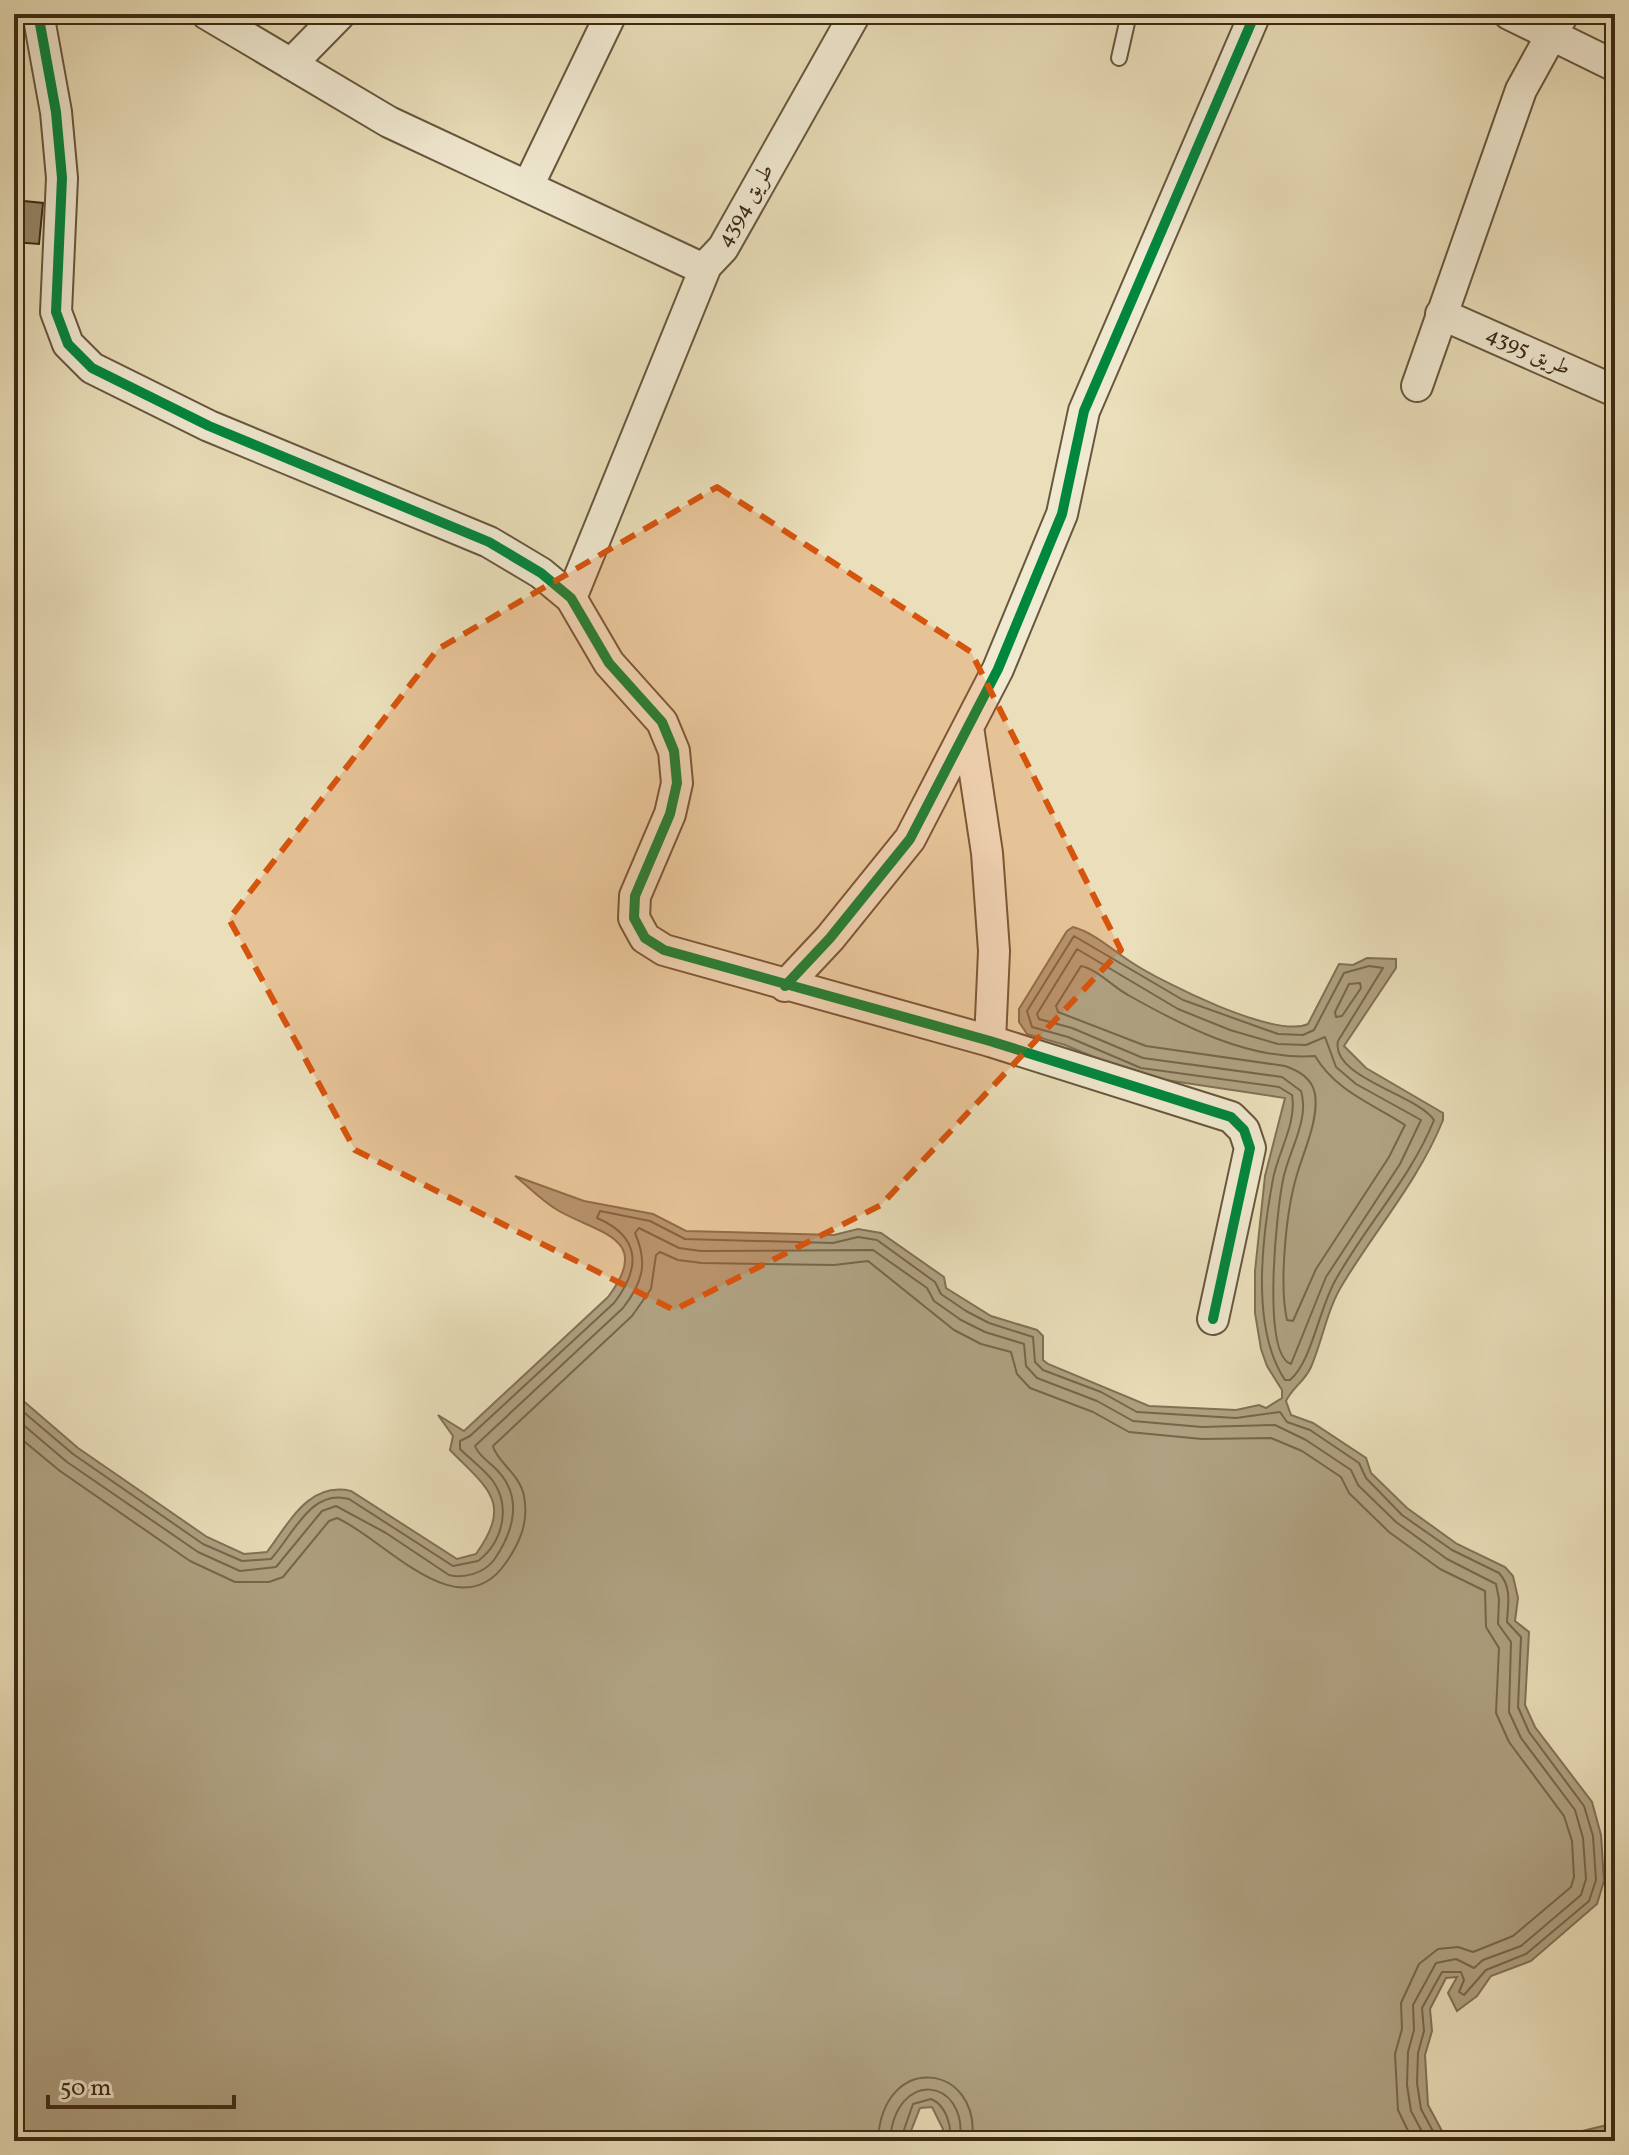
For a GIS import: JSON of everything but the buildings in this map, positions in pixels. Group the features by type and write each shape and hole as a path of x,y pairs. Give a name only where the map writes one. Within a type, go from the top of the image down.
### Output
{"street":[{"name":"طريق 4394","path":"207,14 389,122 687,264 706,266 723,248 855,14"},
{"path":"291,64 340,14"},
{"path":"528,186 611,14"},
{"path":"785,986 830,938 910,839 998,669 1062,514 1084,411 1255,14"},
{"path":"1509,14 1556,25 1615,66"},
{"path":"40,24 62,178 56,312 68,344 79,357 100,372 209,426 489,542 541,573 571,598 609,663 662,722 674,751 677,783 670,814 635,896 634,918 645,938 664,950 990,1041 1214,1109 1231,1117 1244,1130 1250,1148 1213,1319"},
{"path":"1417,386 1521,90 1556,25"},
{"path":"571,598 706,266"},
{"name":"طريق 4395","path":"1441,314 1615,391"},
{"path":"968,727 988,867 994,951 990,1041"}],"lane":[{"path":"1119,58 1129,14"}],"highlighted area":[{"path":"717,487 971,652 1121,950 881,1205 674,1310 355,1150 229,919 438,649"}],"water":[{"path":"1073,927 1089,933 1146,971 1191,994 1245,1016 1292,1026 1308,1024 1339,964 1353,965 1367,958 1396,959 1396,968 1344,1046 1366,1068 1443,1113 1443,1120 1410,1183 1338,1292 1311,1367 1286,1401 1291,1415 1313,1423 1366,1458 1371,1473 1407,1508 1457,1544 1505,1567 1513,1576 1518,1598 1515,1621 1529,1632 1525,1705 1535,1727 1592,1802 1601,1835 1604,1881 1597,1904 1531,1961 1491,1976 1477,1996 1457,2011 1448,1993 1457,1977 1446,1978 1430,2009 1432,2031 1425,2055 1428,2105 1442,2131 1459,2141 942,2141 943,2129 932,2107 920,2108 907,2141 14,2141 14,1393 78,1448 207,1537 244,1554 267,1552 292,1517 312,1498 336,1490 351,1491 457,1559 476,1554 493,1521 491,1497 485,1486 450,1450 453,1436 438,1415 464,1431 608,1297 625,1262 623,1250 616,1240 553,1207 515,1176 584,1201 653,1214 686,1231 834,1235 858,1229 881,1233 944,1277 946,1288 991,1316 1037,1330 1043,1336 1043,1360 1048,1364 1149,1406 1236,1410 1259,1405 1266,1408 1282,1398 1282,1390 1267,1366 1261,1349 1255,1313 1255,1271 1265,1176 1285,1098 1139,1076 1065,1045 1027,1034 1019,1022 1019,1009 1067,931"},
{"path":"1615,2123 1615,2141 1459,2141 1566,2135"}],"cycle path":[{"path":"785,986 830,938 910,839 998,669 1062,514 1084,411 1255,14"},
{"path":"40,24 56,112 62,178 56,312 68,344 92,368 209,426 489,542 541,573 571,598 609,663 662,722 674,751 677,783 670,814 635,896 634,918 645,938 664,950 990,1041 1231,1117 1244,1130 1250,1148 1213,1319"}]}
